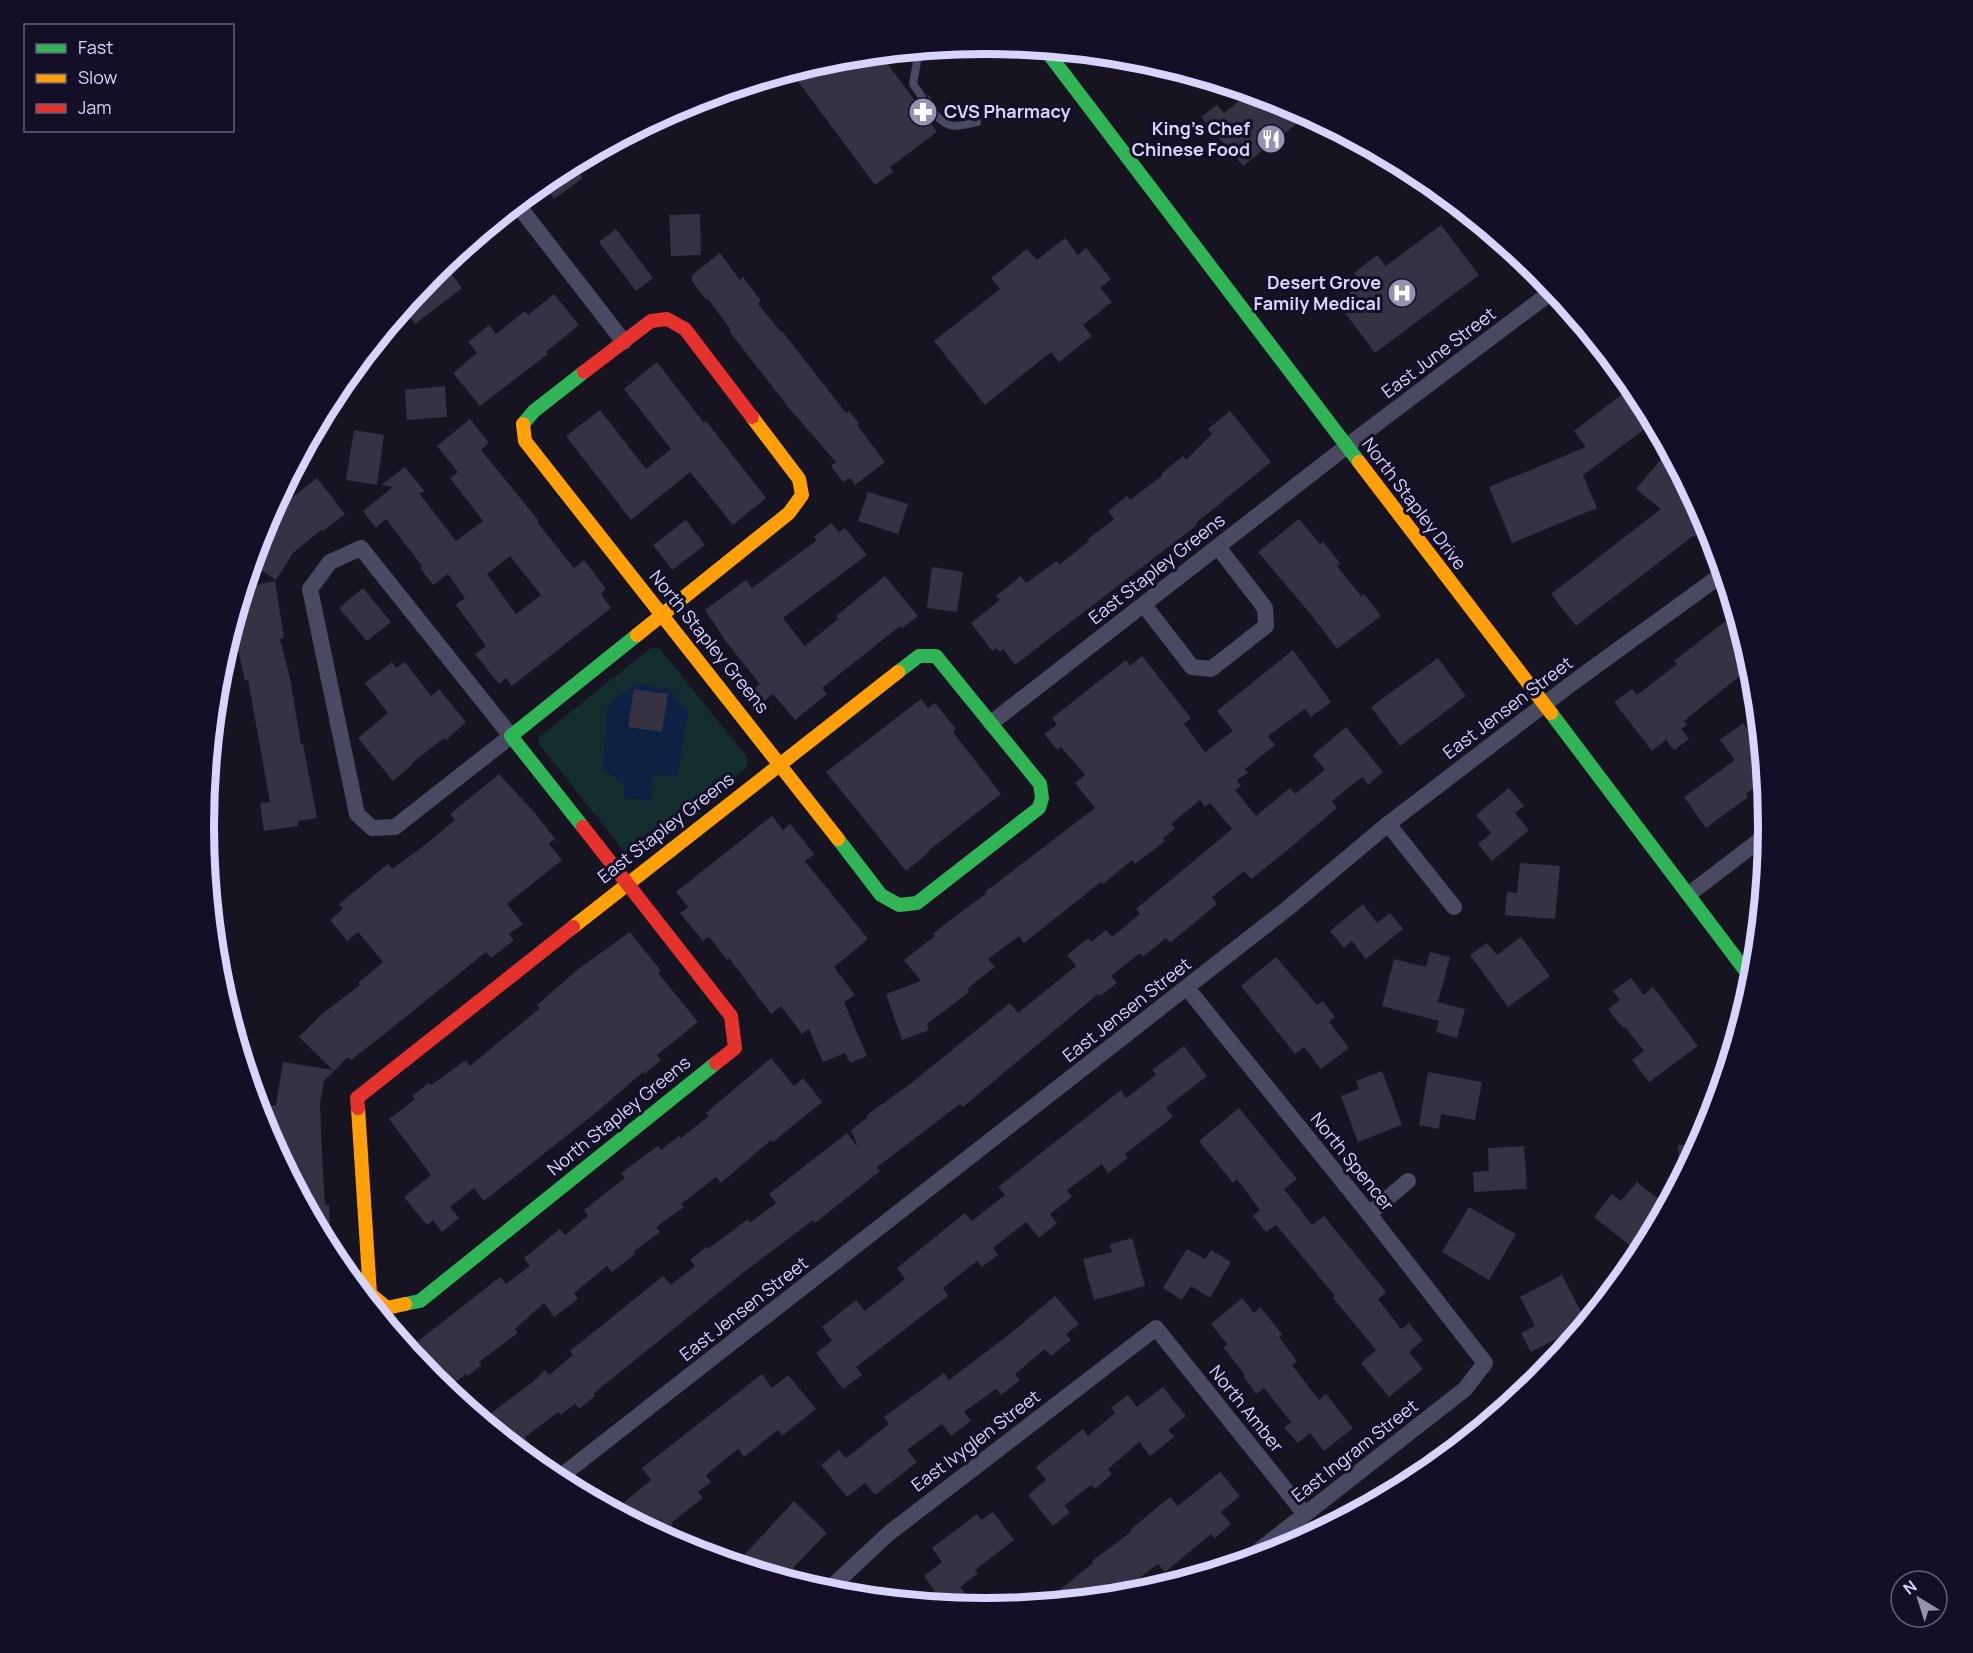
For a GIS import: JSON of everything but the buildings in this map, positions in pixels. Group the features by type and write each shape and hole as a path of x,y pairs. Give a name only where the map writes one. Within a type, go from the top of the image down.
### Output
{"street":[{"name":"North Stapley Drive","path":"1051,57 1745,970"},
{"path":"511,735 361,548 330,562 310,589 357,814 372,828 395,827 511,735 662,615 789,513 802,495 799,479 685,330 668,319 651,321 624,342 522,210"},
{"name":"East June Street","path":"1347,446 1547,295"},
{"name":"North Stapley Greens","path":"624,342 534,411 523,424 525,441 781,763 881,895 899,905"},
{"name":"East Stapley Greens","path":"991,723 1347,446"},
{"path":"1144,605 1192,667 1211,669 1266,626 1265,608 1218,547"},
{"name":"East Jensen Street","path":"564,1474 1187,988 1288,908 1388,824 1544,705 1718,578"},
{"name":"East Stapley Greens","path":"357,1098 628,882 919,656 936,656 1040,784 1042,798 1039,808 917,903 899,905"},
{"name":"North Stapley Greens","path":"375,1298 387,1308 420,1301 735,1048 731,1016 511,735"},
{"path":"1388,824 1454,907"},
{"path":"1689,894 1758,842"},
{"name":"North Spencer","path":"1187,988 1369,1214 1485,1363"},
{"name":"North Stapley Greens","path":"357,1098 370,1291"},
{"path":"1369,1214 1408,1181"},
{"name":"North Amber","path":"1156,1328 1305,1514"},
{"name":"East Ivyglen Street","path":"835,1584 888,1534 1156,1328"},
{"name":"East Ingram Street","path":"1263,1547 1465,1389 1485,1363"}],"lane":[{"path":"918,58 913,84 922,97"},
{"path":"934,113 943,124 957,126 976,122"}],"green space":[{"path":"652,647 660,649 748,758 746,768 634,855 626,854 539,744 539,737","holes":["608,705 651,800 624,798 624,784 603,768"]}],"water":[{"path":"636,684 668,689 688,712 677,777 653,774 651,800 624,798 624,784 603,768 608,705"}],"traffic: fast":[{"path":"1051,57 1359,462"},
{"path":"523,424 534,411 584,372"},
{"path":"583,827 511,736 637,635"},
{"path":"838,839 881,895 899,905 917,903 1039,808 1042,798 1040,784 936,656 919,656 898,672"},
{"path":"1551,713 1745,970"},
{"path":"405,1304 420,1301 716,1063"}],"traffic: slow":[{"path":"637,635 789,513 802,495 799,479 752,417"},
{"path":"523,424 525,441 838,839"},
{"path":"1359,462 1551,713"},
{"path":"573,927 898,672"},
{"path":"358,1108 370,1291"},
{"path":"375,1298 387,1308 405,1304"}],"traffic: jam":[{"path":"584,372 651,321 667,319 685,329 752,417"},
{"path":"583,827 731,1016 735,1048 716,1063"},
{"path":"358,1108 357,1098 573,927"}],"place":[{"name":"CVS Pharmacy","path":"923,112"},
{"name":"King's Chef Chinese Food","path":"1271,139"},
{"name":"Desert Grove Family Medical","path":"1402,293"}]}
